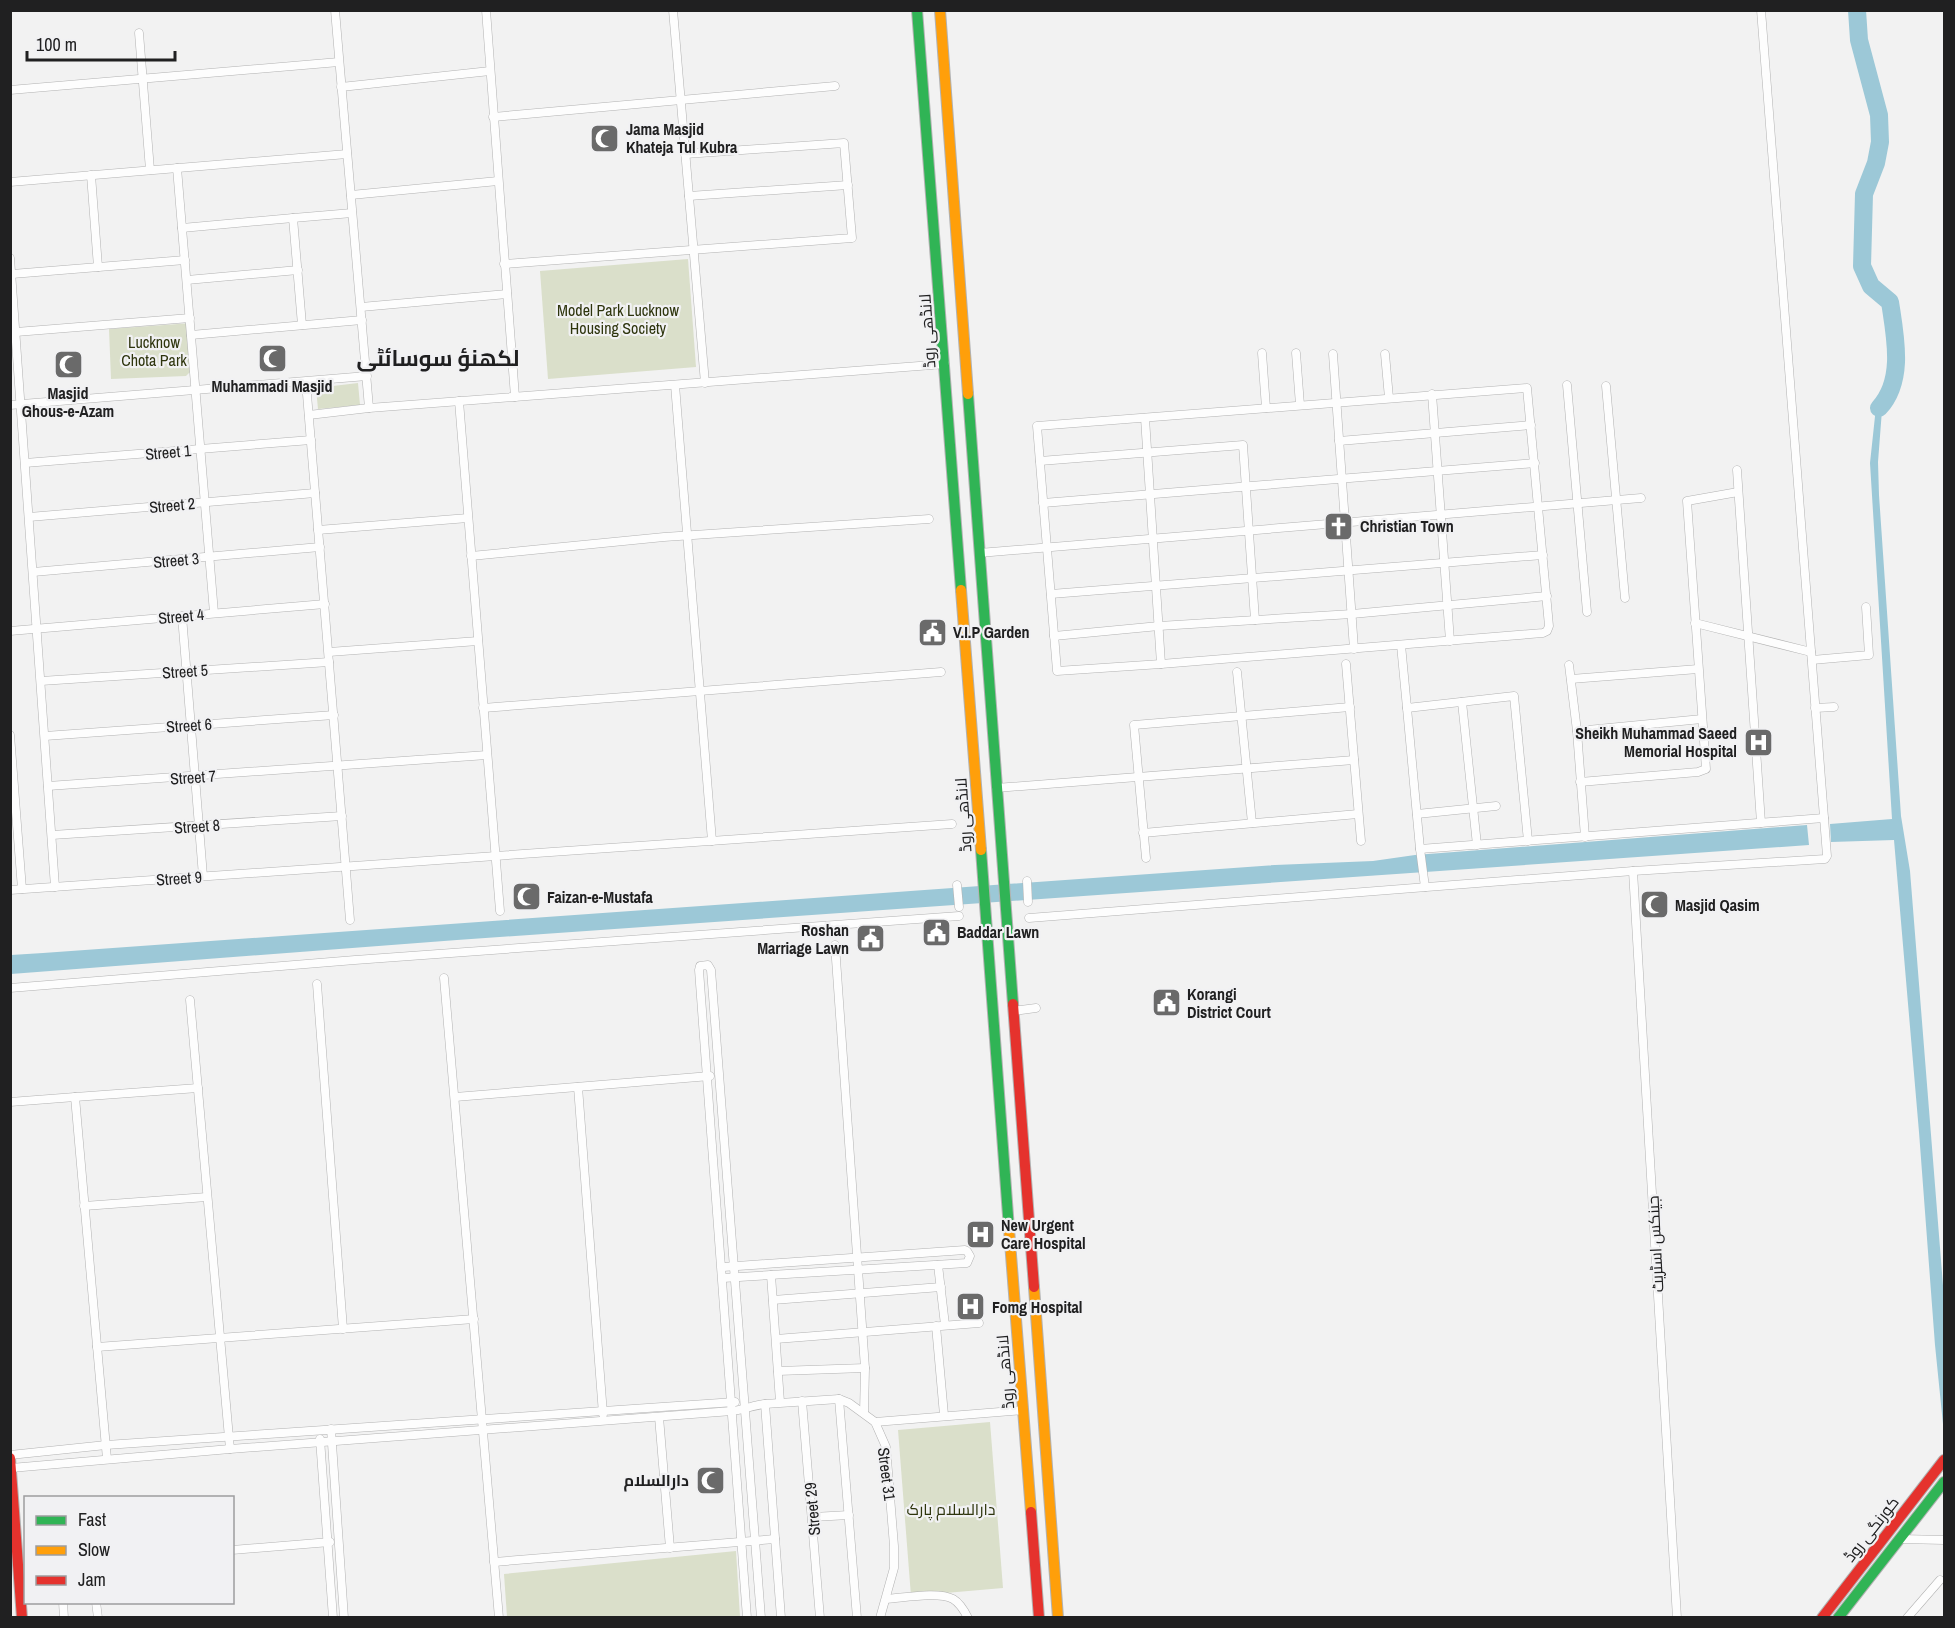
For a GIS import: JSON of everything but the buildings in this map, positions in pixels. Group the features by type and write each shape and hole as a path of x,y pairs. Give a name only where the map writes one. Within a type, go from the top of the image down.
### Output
{"main road":[{"name":"لانڈھی روڈ","path":"915,10 921,57 945,364 1039,1617"},
{"path":"940,10 996,788"},
{"name":"لانڈھی روڈ","path":"996,788 1058,1617"},
{"path":"10,1456 18,1614"},
{"name":"کورنگی روڈ","path":"1822,1617 1941,1464"},
{"name":"کورنگی روڈ","path":"1838,1617 1944,1482"},
{"path":"1877,1546 1888,1556"}],"street":[{"path":"335,10 369,408"},
{"path":"486,10 515,397"},
{"path":"673,10 705,383"},
{"path":"1029,918 1633,871 1825,859 1827,845 1761,10"},
{"path":"139,33 150,170"},
{"path":"10,90 339,62"},
{"path":"341,87 490,71"},
{"path":"493,117 836,86"},
{"path":"504,264 852,238 844,143 685,154"},
{"path":"10,182 347,154"},
{"path":"177,168 214,613"},
{"path":"91,175 98,267"},
{"path":"351,195 498,181"},
{"path":"689,196 848,185"},
{"path":"182,228 352,213"},
{"path":"293,218 302,326"},
{"path":"10,258 55,887"},
{"path":"12,274 185,260"},
{"path":"187,280 298,270"},
{"path":"361,307 507,294"},
{"path":"16,332 190,318"},
{"path":"191,335 362,320"},
{"path":"1296,352 1300,405"},
{"path":"1262,353 1266,408"},
{"path":"1333,354 1354,649"},
{"path":"1385,354 1389,398"},
{"path":"309,415 369,408 945,364"},
{"path":"10,405 367,376"},
{"path":"306,382 350,920"},
{"path":"675,385 712,841"},
{"path":"1566,385 1587,612"},
{"path":"1606,386 1625,598"},
{"path":"1527,388 1549,626 1547,631 1354,649 1057,670 1037,426 1300,405 1527,388"},
{"path":"1432,394 1450,641"},
{"path":"459,401 500,911"},
{"path":"1145,418 1161,664"},
{"path":"1339,441 1531,425"},
{"name":"Street 1","path":"25,464 311,440"},
{"path":"1040,461 1243,445 1255,620"},
{"path":"1043,503 1534,463"},
{"path":"1737,470 1761,823"},
{"path":"1580,782 1698,772 1707,769 1687,501 1738,492"},
{"name":"Street 2","path":"29,517 315,493"},
{"path":"979,553 1641,498"},
{"path":"318,530 468,518"},
{"path":"471,556 687,536 929,519"},
{"name":"Street 3","path":"33,572 320,548"},
{"path":"1051,594 1543,555"},
{"path":"1054,636 1159,626 1352,614 1546,596"},
{"name":"Street 4","path":"10,631 324,603"},
{"path":"1695,623 1811,656 1869,655 1866,608"},
{"path":"182,616 203,876"},
{"path":"328,652 478,641"},
{"path":"1401,645 1425,887"},
{"name":"Street 5","path":"41,681 329,662"},
{"path":"1346,664 1361,841"},
{"path":"1569,665 1577,731 1585,837"},
{"path":"1571,679 1698,669"},
{"path":"483,708 941,672"},
{"path":"1237,672 1252,823"},
{"path":"1407,708 1512,696 1515,698 1528,841"},
{"path":"1462,702 1477,845"},
{"path":"1146,858 1134,725 1241,714 1350,707"},
{"path":"1815,708 1834,707"},
{"name":"Street 6","path":"45,736 334,715"},
{"path":"1577,731 1702,719"},
{"path":"10,735 22,889"},
{"name":"Street 7","path":"48,786 487,755"},
{"path":"996,788 1354,760"},
{"path":"1417,814 1496,806"},
{"path":"1143,833 1358,814"},
{"name":"Street 8","path":"52,835 342,816"},
{"path":"1420,851 1761,823 1824,820"},
{"name":"Street 9","path":"10,890 952,824"},
{"name":"جینکس اسٹریٹ","path":"1633,871 1677,1617"},
{"path":"1027,881 1028,902"},
{"path":"957,885 959,907"},
{"path":"10,988 366,959 959,916"},
{"path":"835,945 863,1332 864,1413"},
{"path":"747,1617 723,1267 699,970 700,966 705,964 711,969 761,1617"},
{"path":"444,978 499,1617"},
{"path":"317,984 343,1329"},
{"path":"190,1000 230,1449"},
{"path":"1012,1011 1036,1008"},
{"path":"454,1097 719,1074"},
{"path":"578,1087 603,1422"},
{"path":"10,1102 198,1088"},
{"path":"75,1097 107,1459"},
{"path":"84,1206 207,1197"},
{"path":"723,1267 964,1250 970,1256 967,1263 723,1278"},
{"path":"938,1265 941,1287 940,1326 944,1415"},
{"path":"771,1275 780,1402"},
{"path":"773,1300 941,1287"},
{"path":"97,1347 474,1319"},
{"path":"776,1339 980,1323"},
{"path":"778,1371 865,1368"},
{"path":"11,1468 332,1441 732,1412 745,1410 754,1405 839,1399 857,1617"},
{"name":"Street 31","path":"839,1399 875,1422 886,1447 894,1546 893,1574 880,1617"},
{"path":"10,1456 106,1445 331,1429 744,1401 754,1405"},
{"name":"Street 29","path":"802,1401 820,1617"},
{"path":"765,1404 781,1617"},
{"path":"875,1422 1024,1410"},
{"path":"659,1417 670,1548"},
{"path":"331,1429 344,1617"},
{"path":"320,1430 333,1617"},
{"path":"813,1517 849,1515"},
{"path":"494,1562 775,1539"},
{"path":"1901,1539 1944,1540"},
{"path":"234,1550 338,1541"},
{"path":"1907,1617 1940,1580"},
{"path":"886,1599 941,1595 954,1600 968,1617"}],"green space":[{"name":"Model Park Lucknow Housing Society","path":"688,259 696,367 548,379 540,271"},
{"name":"Lucknow Chota Park","path":"192,323 196,366 186,376 111,379 109,329"},
{"path":"358,383 360,405 318,409 316,388"},
{"name":"دارالسلام پارک","path":"990,1422 1003,1588 911,1596 898,1430"},
{"path":"736,1551 740,1617 507,1617 504,1574"}],"water":[{"path":"1876,407 1882,410 1878,462 1879,495 1901,816 1910,871 1944,1298 1944,1434 1894,840 1831,842 1830,824 1892,819 1870,463"},
{"path":"1807,825 1809,845 457,940 11,974 11,955 1275,865 1373,861 1415,855"}],"waterway":[{"path":"1857,10 1859,40 1879,115 1880,142 1876,163 1864,194 1862,266 1871,286 1890,302 1896,343 1892,384 1879,408"}],"traffic: fast":[{"path":"917,10 961,590"},
{"path":"968,394 1013,1004"},
{"path":"981,850 1009,1229"},
{"path":"1838,1618 1944,1482"}],"traffic: slow":[{"path":"940,10 968,394"},
{"path":"961,590 981,850"},
{"path":"1009,1229 1031,1512"},
{"path":"1034,1287 1058,1618"}],"traffic: jam":[{"path":"1013,1004 1034,1287"},
{"path":"10,1458 22,1618"},
{"path":"1822,1618 1944,1460"},
{"path":"1031,1512 1039,1618"}],"place":[{"name":"Jama Masjid Khateja Tul Kubra","path":"605,138"},
{"name":"Muhammadi Masjid","path":"272,358"},
{"name":"Masjid Ghous-e-Azam","path":"68,365"},
{"name":"Christian Town","path":"1339,526"},
{"name":"V.I.P Garden","path":"932,632"},
{"name":"Sheikh Muhammad Saeed Memorial Hospital","path":"1758,742"},
{"name":"Faizan-e-Mustafa","path":"526,897"},
{"name":"Masjid Qasim","path":"1654,905"},
{"name":"Baddar Lawn","path":"936,932"},
{"name":"Roshan Marriage Lawn","path":"870,939"},
{"name":"Korangi District Court","path":"1166,1003"},
{"name":"New Urgent Care Hospital","path":"980,1234"},
{"name":"Fomg Hospital","path":"971,1307"},
{"name":"دارالسلام","path":"710,1480"}],"district":[{"name":"لکھنؤ سوسائٹی","path":"438,358"}]}
